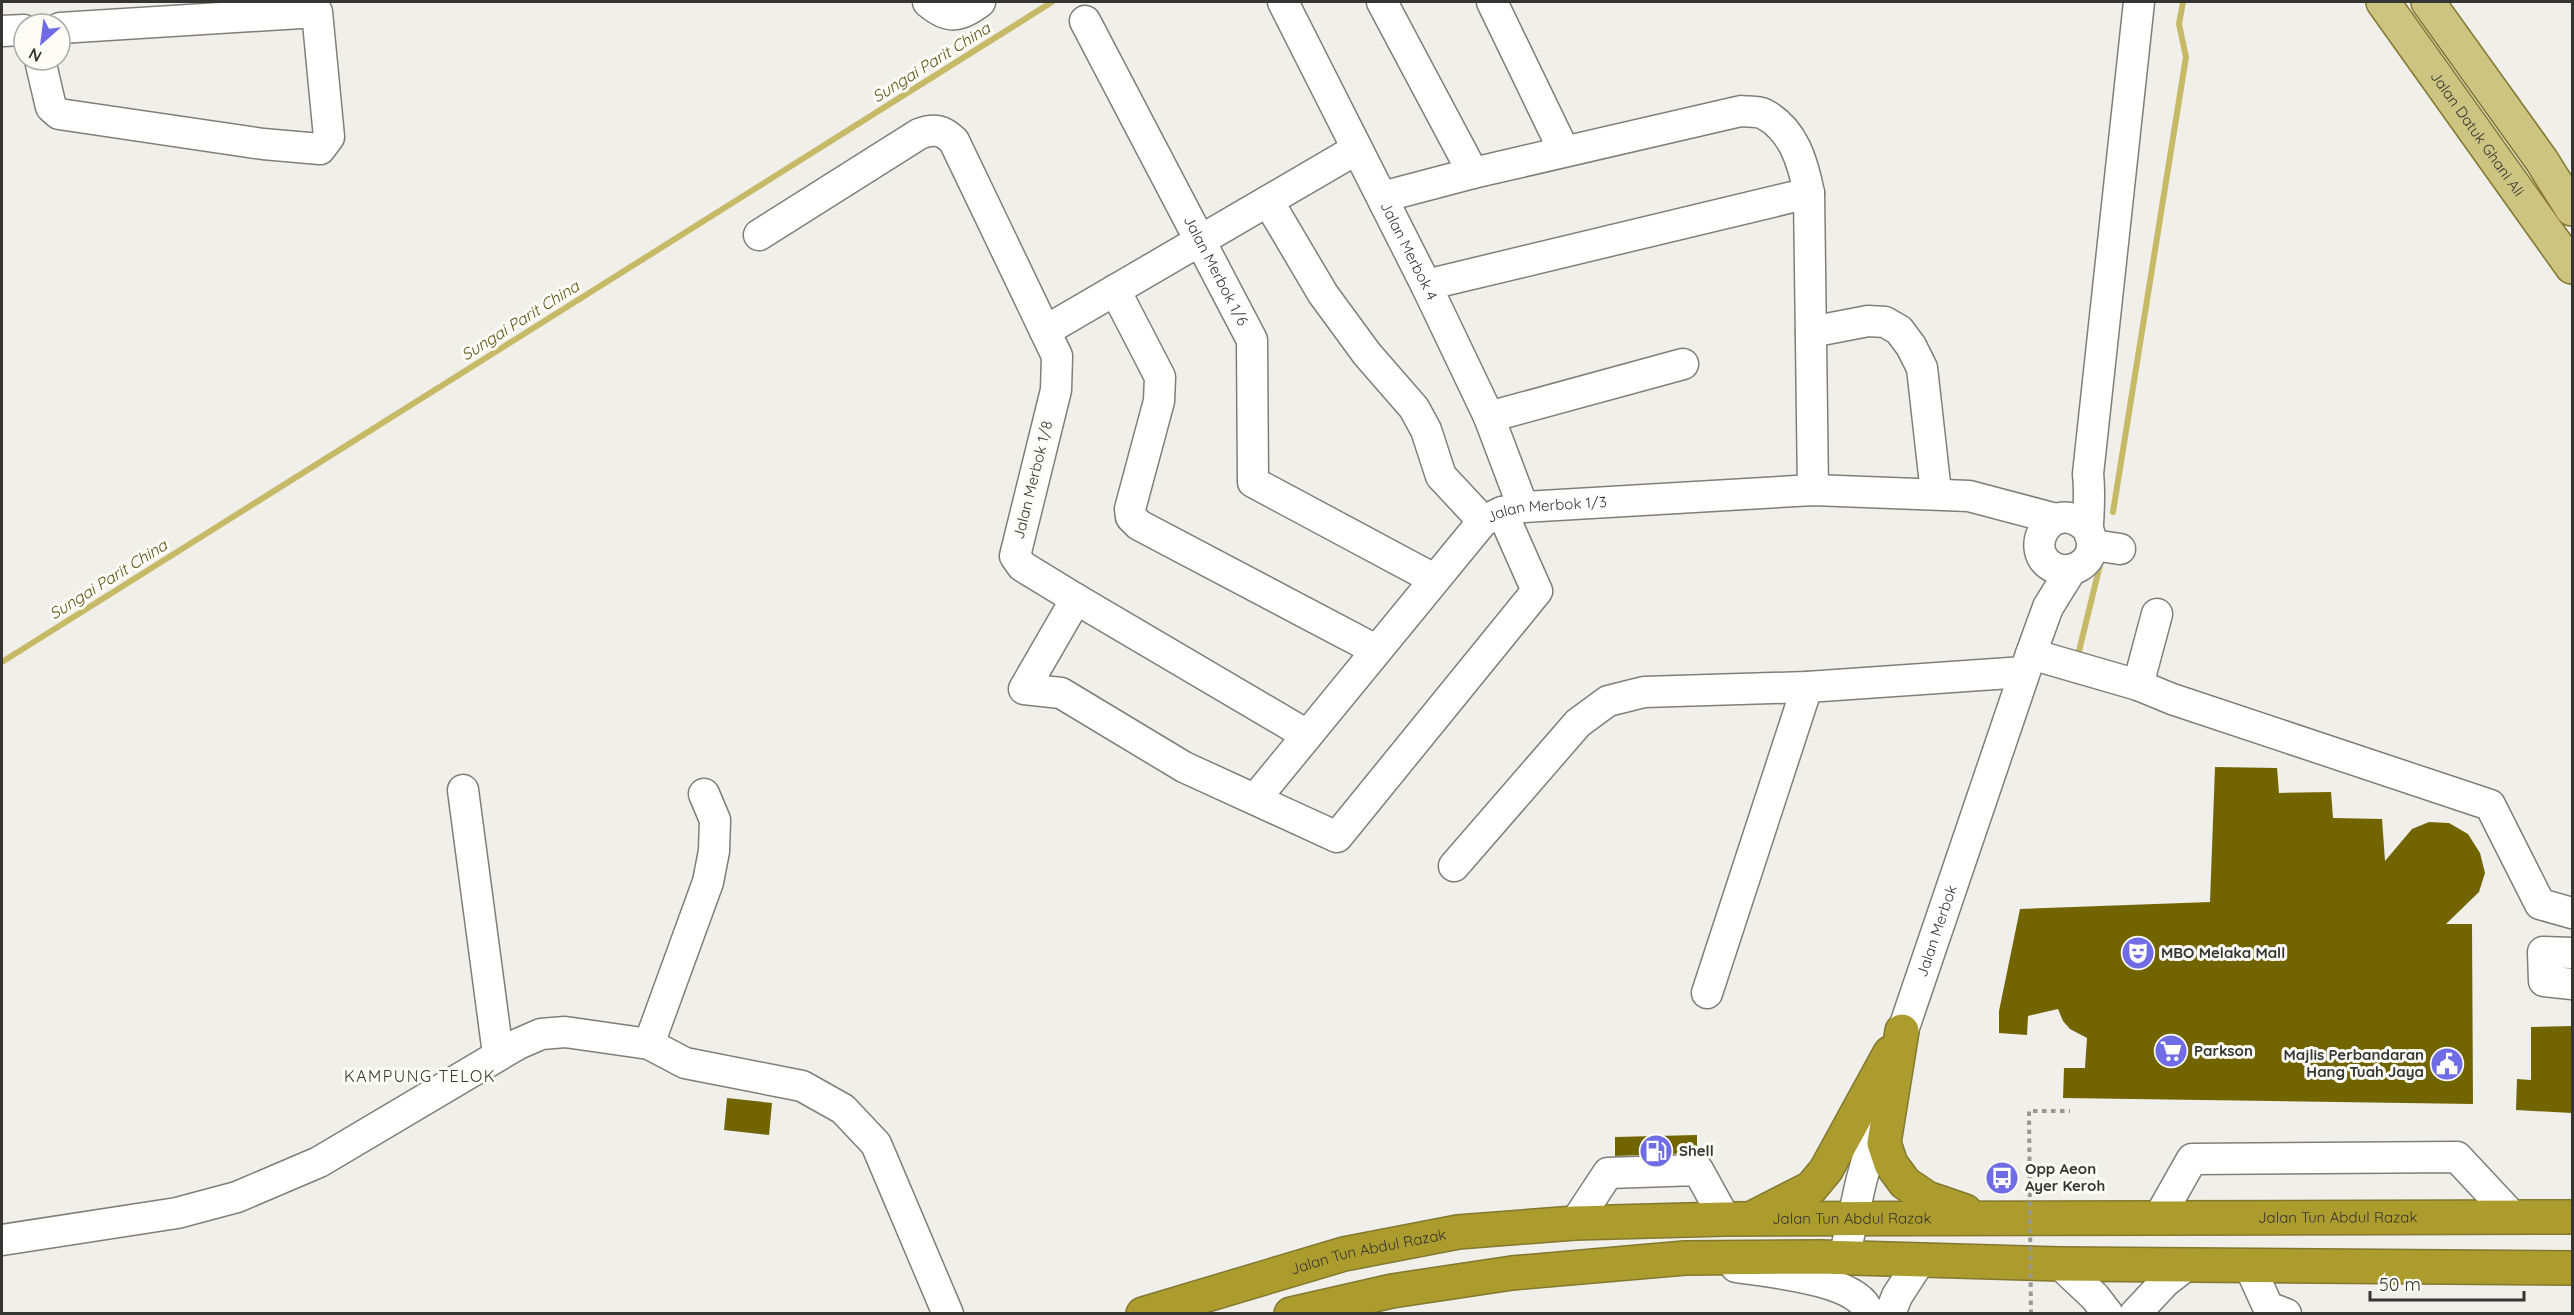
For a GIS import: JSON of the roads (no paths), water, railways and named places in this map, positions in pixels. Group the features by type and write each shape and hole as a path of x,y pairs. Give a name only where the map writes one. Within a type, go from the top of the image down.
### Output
{"highway":[{"path":"1737,1219 1811,1188 1826,1170 1902,1031"},
{"path":"1902,1031 1884,1143 1891,1164 1905,1183 1927,1198 1954,1209 2012,1219"},
{"name":"Jalan Tun Abdul Razak","path":"1143,1314 1344,1254 1458,1232 1575,1223 1737,1219 2572,1217"},
{"path":"1291,1314 1392,1291 1512,1273 1684,1258 1844,1258 2060,1264 2572,1268"}],"main road":[{"name":"Jalan Datuk Ghani Ali","path":"2383,2 2572,267"},
{"path":"2428,2 2542,161 2572,209"}],"street":[{"path":"928,2 944,12 956,15 980,2"},
{"name":"Jalan Merbok 4","path":"1283,2 1426,285 1489,417 1503,513"},
{"path":"1382,2 1473,173"},
{"path":"2084,532 2049,523 2040,538 2054,563 2086,561 2084,532 2090,496 2088,474 2139,2"},
{"path":"1500,4 1564,151"},
{"path":"43,72 51,107 59,114 263,144 320,149 329,137 317,12 72,27"},
{"name":"Jalan Merbok 1/6","path":"1085,21 1252,340 1253,482 1434,579"},
{"path":"1382,197 1564,151 1741,111 1763,113 1780,126 1794,143 1803,166 1809,193 1813,490"},
{"name":"Jalan Merbok 1/8","path":"759,235 920,134 938,130 947,134 954,141 1057,356 1058,373 1015,556 1022,566 1307,735"},
{"path":"1045,331 1357,148"},
{"path":"1426,285 1809,193"},
{"path":"1076,599 1024,689 1061,693 1184,767 1337,837 1538,591 1503,513 1441,476 1426,430 1414,408 1367,354 1323,294 1268,201"},
{"path":"1115,290 1160,377 1159,401 1130,509 1131,517 1139,525 1376,650"},
{"path":"1811,332 1868,321 1885,322 1899,330 1922,368 1936,493"},
{"path":"1489,417 1683,364"},
{"name":"Jalan Merbok 1/3","path":"1256,798 1434,579 1503,513 1813,490 1936,493 1970,496 2084,532"},
{"name":"Jalan Merbok 1/3","path":"1970,496 2006,521 2054,563"},
{"name":"Jalan Merbok","path":"1844,1258 1851,1219 1902,1031 2048,607 2054,563"},
{"path":"2138,685 2157,614"},
{"path":"1454,866 1578,723 1608,700 1644,692 1807,687 2027,663 2138,685 2172,699 2490,805 2540,904 2572,913"},
{"path":"1707,993 1807,687"},
{"path":"463,790 498,1054"},
{"path":"650,1044 708,882 714,851 715,820 704,794"},
{"path":"2572,953 2543,952 2544,981 2572,984"},
{"path":"2,1240 177,1213 237,1197 319,1162 498,1054 541,1034 565,1032 650,1044 685,1063 802,1086 843,1109 876,1144 948,1314"},
{"path":"2158,1219 2192,1159 2457,1156 2513,1217"},
{"path":"1575,1223 1608,1173 1698,1170 1737,1219"},
{"path":"1684,1258 1823,1282 1845,1289 1859,1297 1868,1314"},
{"path":"1890,1314 1897,1296 1921,1260"},
{"path":"2060,1264 2095,1297 2108,1314"},
{"path":"2135,1314 2165,1282 2187,1265"},
{"path":"2249,1265 2268,1307 2286,1314"}],"waterway":[{"name":"Sungai Parit China","path":"2,662 1052,2"},
{"path":"2113,512 2186,57 2179,24 2183,2"},
{"path":"2079,651 2100,565"}],"place":[{"name":"MBO Melaka Mall","path":"2138,953"},
{"name":"Parkson","path":"2171,1051"},
{"name":"Majlis Perbandaran Hang Tuah Jaya","path":"2447,1064"},
{"name":"Shell","path":"1656,1151"},
{"name":"Opp Aeon Ayer Keroh","path":"2002,1178"}],"district":[{"name":"KAMPUNG TELOK","path":"420,1076"}]}
